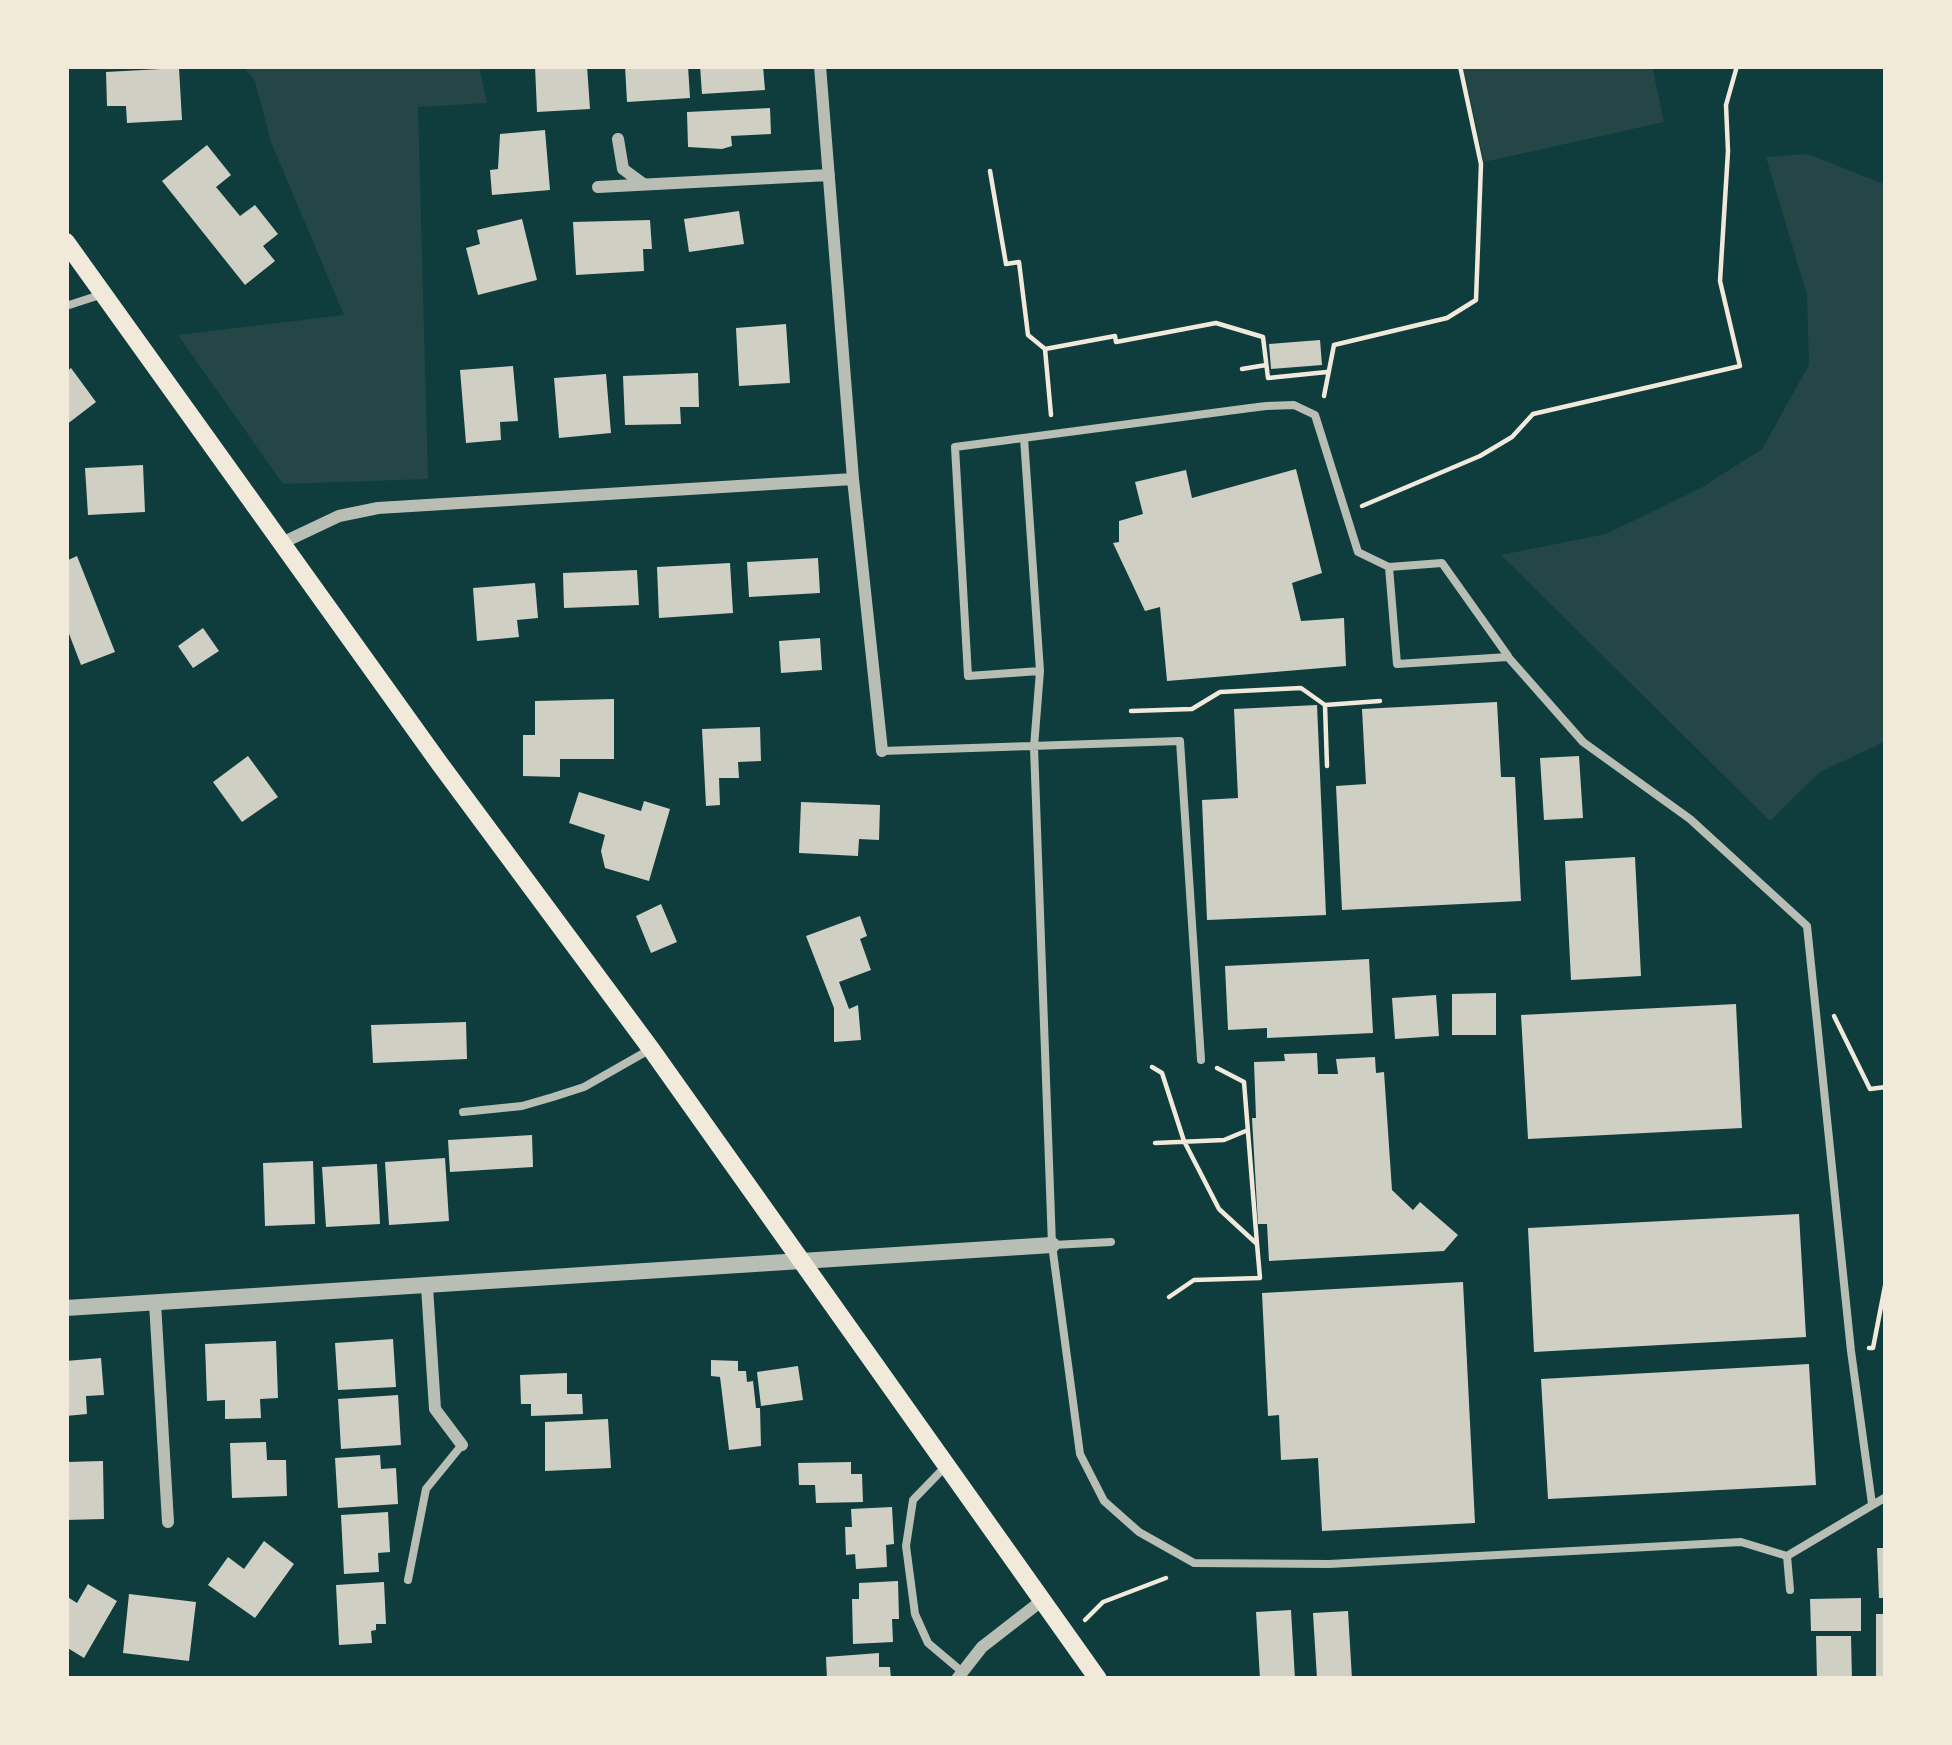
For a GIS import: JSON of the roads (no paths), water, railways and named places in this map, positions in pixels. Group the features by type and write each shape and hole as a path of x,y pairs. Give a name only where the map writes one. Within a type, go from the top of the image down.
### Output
{"main road":[{"path":"66,242 651,1049 1098,1679"}],"street":[{"path":"820,66 853,479 882,752"},
{"path":"618,139 620,162 627,174 649,184"},
{"path":"598,187 829,175"},
{"path":"284,542 339,516 378,508 853,479"},
{"path":"66,1308 1052,1245"},
{"path":"427,1287 435,1409 463,1445"},
{"path":"155,1304 168,1522"},
{"path":"958,1675 982,1646 1040,1601"}],"lane":[{"path":"66,306 103,294"},
{"path":"1040,671 968,676 955,447 1294,405 1315,415 1358,552 1389,568 1442,563 1508,657 1583,742 1690,819 1807,926 1851,1352 1872,1504"},
{"path":"1024,438 1040,671 1034,747 1052,1245 1080,1454 1104,1501 1139,1532 1194,1563 1329,1564 1742,1542 1787,1556 1886,1497"},
{"path":"1389,568 1397,664 1508,657"},
{"path":"882,752 1180,741 1201,1060"},
{"path":"463,1112 522,1106 584,1087 651,1049"},
{"path":"1052,1245 1112,1242"},
{"path":"408,1580 425,1489 463,1445"},
{"path":"945,1467 913,1500 906,1546 921,1629 958,1675"},
{"path":"1787,1556 1790,1590"}]}
